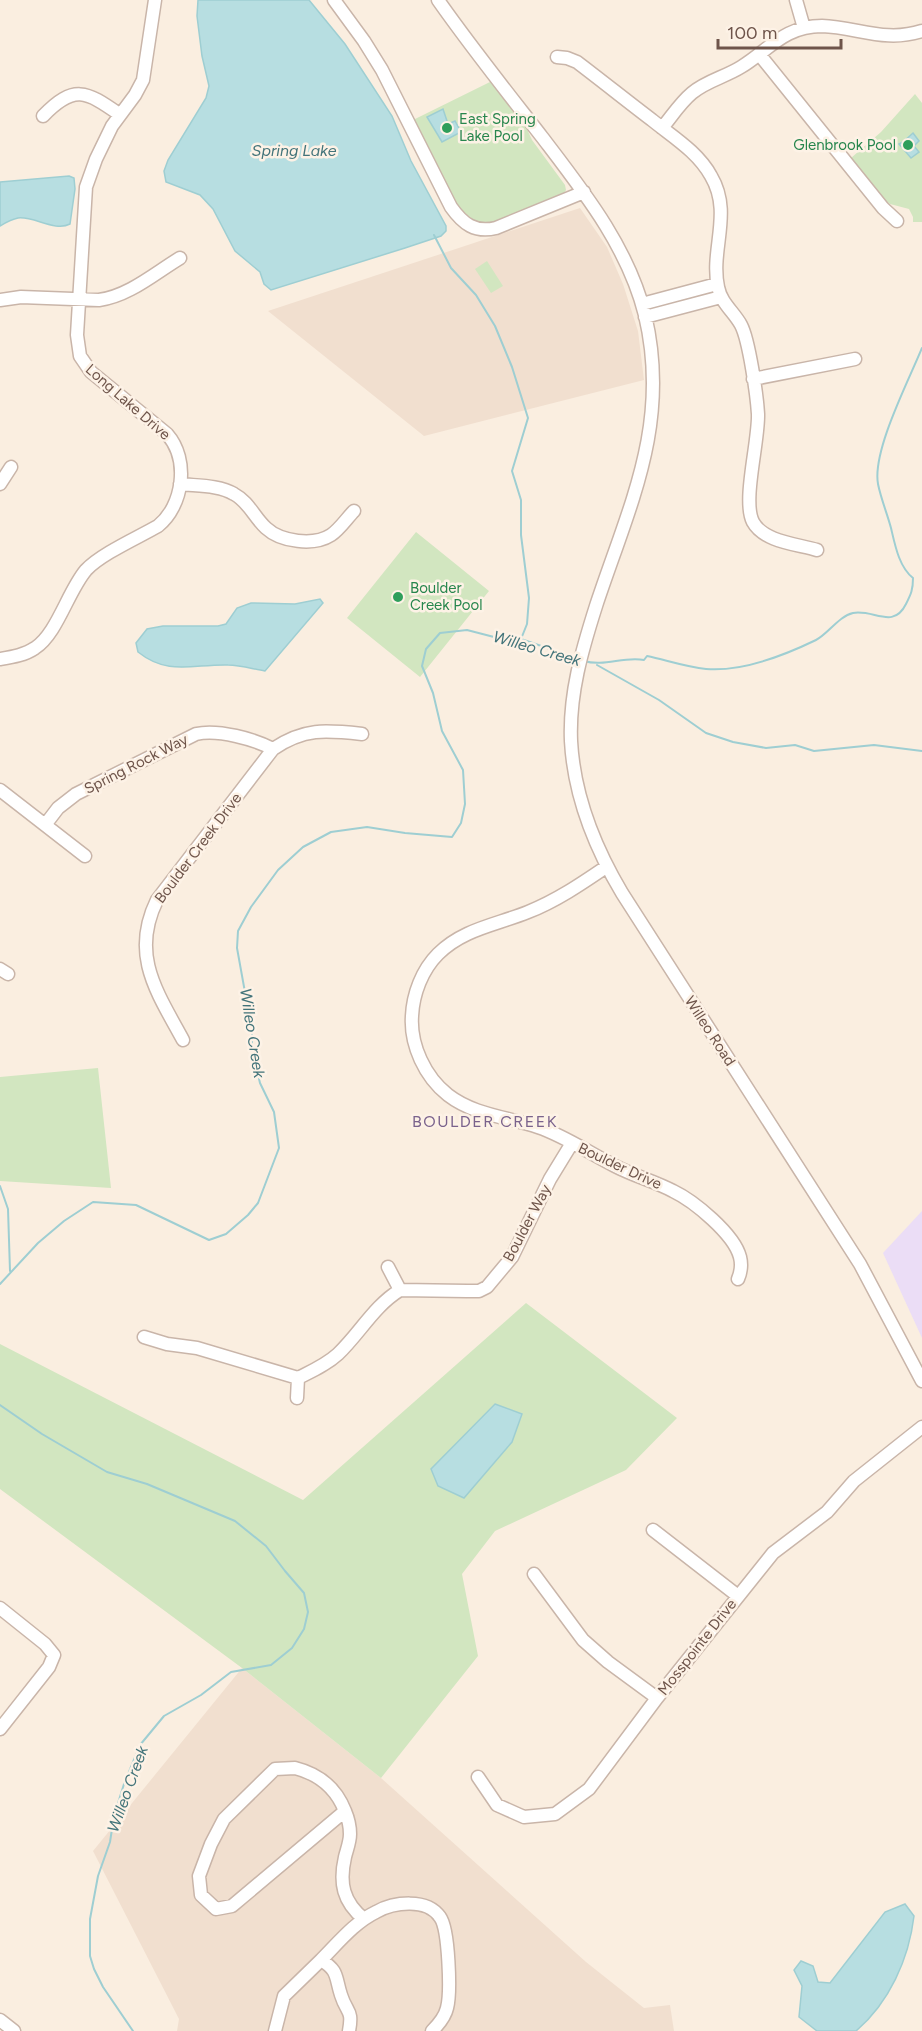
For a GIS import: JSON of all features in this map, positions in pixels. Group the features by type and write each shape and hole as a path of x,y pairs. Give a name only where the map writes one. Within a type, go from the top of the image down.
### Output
{"street":[{"name":"Long Lake Drive","path":"0,659 21,656 43,642 86,570 165,520 176,503 180,484 180,460 176,446 172,440 82,362 77,343 86,187 105,139 143,80 154,0"},
{"path":"334,0 377,62 451,207 466,225 485,231 496,228 584,192"},
{"name":"Willeo Road","path":"438,0 584,192 621,253 642,303 645,317 652,360 653,390 649,441 636,489 586,637 572,702 571,741 579,794 590,829 606,867 860,1264 922,1381"},
{"path":"796,0 804,28"},
{"path":"662,128 692,92 741,67 781,37 804,28 828,27 882,36 898,36 922,31"},
{"path":"759,54 883,208 897,221"},
{"path":"557,57 577,62 692,152 711,175 718,194 722,218 717,284 721,297 742,327 758,404 758,434 749,514 754,524 763,533 817,550"},
{"path":"43,116 61,98 78,94 86,94 98,99 119,114"},
{"path":"0,300 21,297 99,300 118,296 180,258"},
{"path":"642,303 717,284"},
{"path":"645,317 721,297"},
{"path":"753,379 855,359"},
{"path":"0,484 11,467"},
{"path":"180,484 232,492 247,503 267,529 287,539 316,540 323,538 336,531 354,511"},
{"name":"Boulder Creek Drive","path":"183,1040 156,990 147,967 145,938 149,920 162,892 273,749 289,739 314,731 362,734"},
{"name":"Spring Rock Way","path":"45,825 58,808 76,794 196,734 215,732 273,749"},
{"path":"0,790 85,856"},
{"name":"Boulder Drive","path":"606,867 549,903 472,931 451,942 436,956 416,990 412,1008 412,1033 418,1056 430,1076 446,1094 472,1110 538,1127 617,1167 673,1191 702,1210 721,1228 737,1250 741,1264 738,1279"},
{"name":"Boulder Way","path":"400,1290 467,1291 487,1287 512,1257 550,1179 572,1143"},
{"path":"144,1337 167,1344 197,1348 298,1378 321,1367 338,1353 387,1298 400,1290 388,1267"},
{"path":"297,1398 298,1378"},
{"name":"Mosspointe Drive","path":"478,1777 497,1805 524,1817 555,1814 588,1789 657,1698 773,1553 827,1512 854,1481 922,1427"},
{"path":"653,1530 738,1596"},
{"path":"534,1574 583,1641 657,1698"},
{"path":"0,1608 45,1644 54,1655 49,1667 0,1729"},
{"path":"345,1811 232,1906 216,1909 201,1895 199,1876 224,1818 275,1770 295,1768 318,1777 336,1793 345,1811 350,1834 342,1877 344,1889 347,1901 364,1919"},
{"path":"275,2031 284,1996 364,1919 390,1906 414,1904 433,1909 441,1918 445,1930 448,1956 447,2007 442,2019 432,2031"},
{"path":"321,1960 331,1966 337,1975 341,1996 351,2016 349,2031"},
{"path":"0,2020 14,2031"}],"shaded area":[{"path":"580,208 607,247 623,284 638,331 644,380 424,436 268,311"},
{"path":"922,1211 922,1338 883,1253"},
{"path":"242,1668 381,1778 586,1962 644,2008 670,2005 674,2031 177,2031 179,2019 93,1851"}],"green space":[{"path":"492,81 526,127 532,140 565,185 566,190 563,195 488,225 473,220 459,208 413,120"},
{"path":"915,94 922,103 922,222 913,222 909,209 886,201 851,158 881,132"},
{"path":"487,261 503,286 491,293 475,269"},
{"path":"416,532 489,591 420,677 347,618"},
{"path":"98,1068 111,1188 0,1181 0,1077"},
{"path":"526,1303 677,1418 626,1470 495,1531 462,1574 478,1656 381,1778 242,1668 0,1489 0,1344 303,1500"}],"water":[{"name":"Spring Lake","path":"198,0 309,0 345,44 392,116 411,161 446,226 446,231 441,236 271,290 264,284 260,272 235,251 213,209 200,195 166,182 164,171 168,160 206,98 209,86 202,56 197,16"},
{"name":"East Spring Lake Pool","path":"443,109 448,124 455,121 461,132 442,142 427,117"},
{"name":"Glenbrook Pool","path":"913,133 919,141 914,146 919,152 911,158 899,144"},
{"path":"69,176 74,178 75,189 70,224 58,226 18,218 0,226 0,182"},
{"path":"320,599 323,603 265,671 233,665 170,666 160,664 138,652 136,643 147,629 163,626 218,626 226,624 237,608 251,603 295,604"},
{"path":"495,1404 522,1414 512,1442 464,1498 438,1486 431,1469"},
{"path":"905,1904 914,1916 902,1964 888,1994 868,2020 856,2031 817,2031 799,2017 802,1986 794,1970 801,1961 813,1966 818,1982 830,1983 885,1912"}],"waterway":[{"path":"434,235 451,268 476,295 495,326 512,367 528,418 512,471 521,500 521,535 529,598 527,624 521,639"},
{"name":"Willeo Creek","path":"584,661 599,663 629,659 644,660 647,656 706,669 734,668 777,657 804,646 853,613 889,617 901,612 910,595 913,578 904,568 898,555 879,490 878,470 886,435 922,348"},
{"name":"Willeo Creek","path":"0,1284 38,1243 64,1221 93,1202 136,1205 209,1240 226,1234 248,1215 258,1203 279,1148 274,1112 260,1083 252,1049 252,1031 237,948 238,931 251,907 278,870 303,847 331,832 367,827 452,837 461,823 465,804 463,770 442,731 433,693 422,666 426,649 440,633 467,630 494,637 505,636 521,639 576,658"},
{"path":"597,665 659,700 706,733 733,742 766,748 795,745 814,751 874,745 922,751"},
{"path":"0,1186 8,1209 10,1271"},
{"name":"Willeo Creek","path":"0,1405 42,1434 107,1472 147,1484 235,1521 266,1546 304,1593 308,1612 304,1629 292,1648 271,1665 231,1672 201,1695 164,1716 140,1745 124,1784 114,1816 110,1842 98,1876 90,1919 90,1956 103,1987 133,2031"}],"place":[{"name":"East Spring Lake Pool","path":"447,128"},
{"name":"Glenbrook Pool","path":"908,145"},
{"name":"Boulder Creek Pool","path":"398,597"}],"district":[{"name":"BOULDER CREEK","path":"485,1121"}]}
